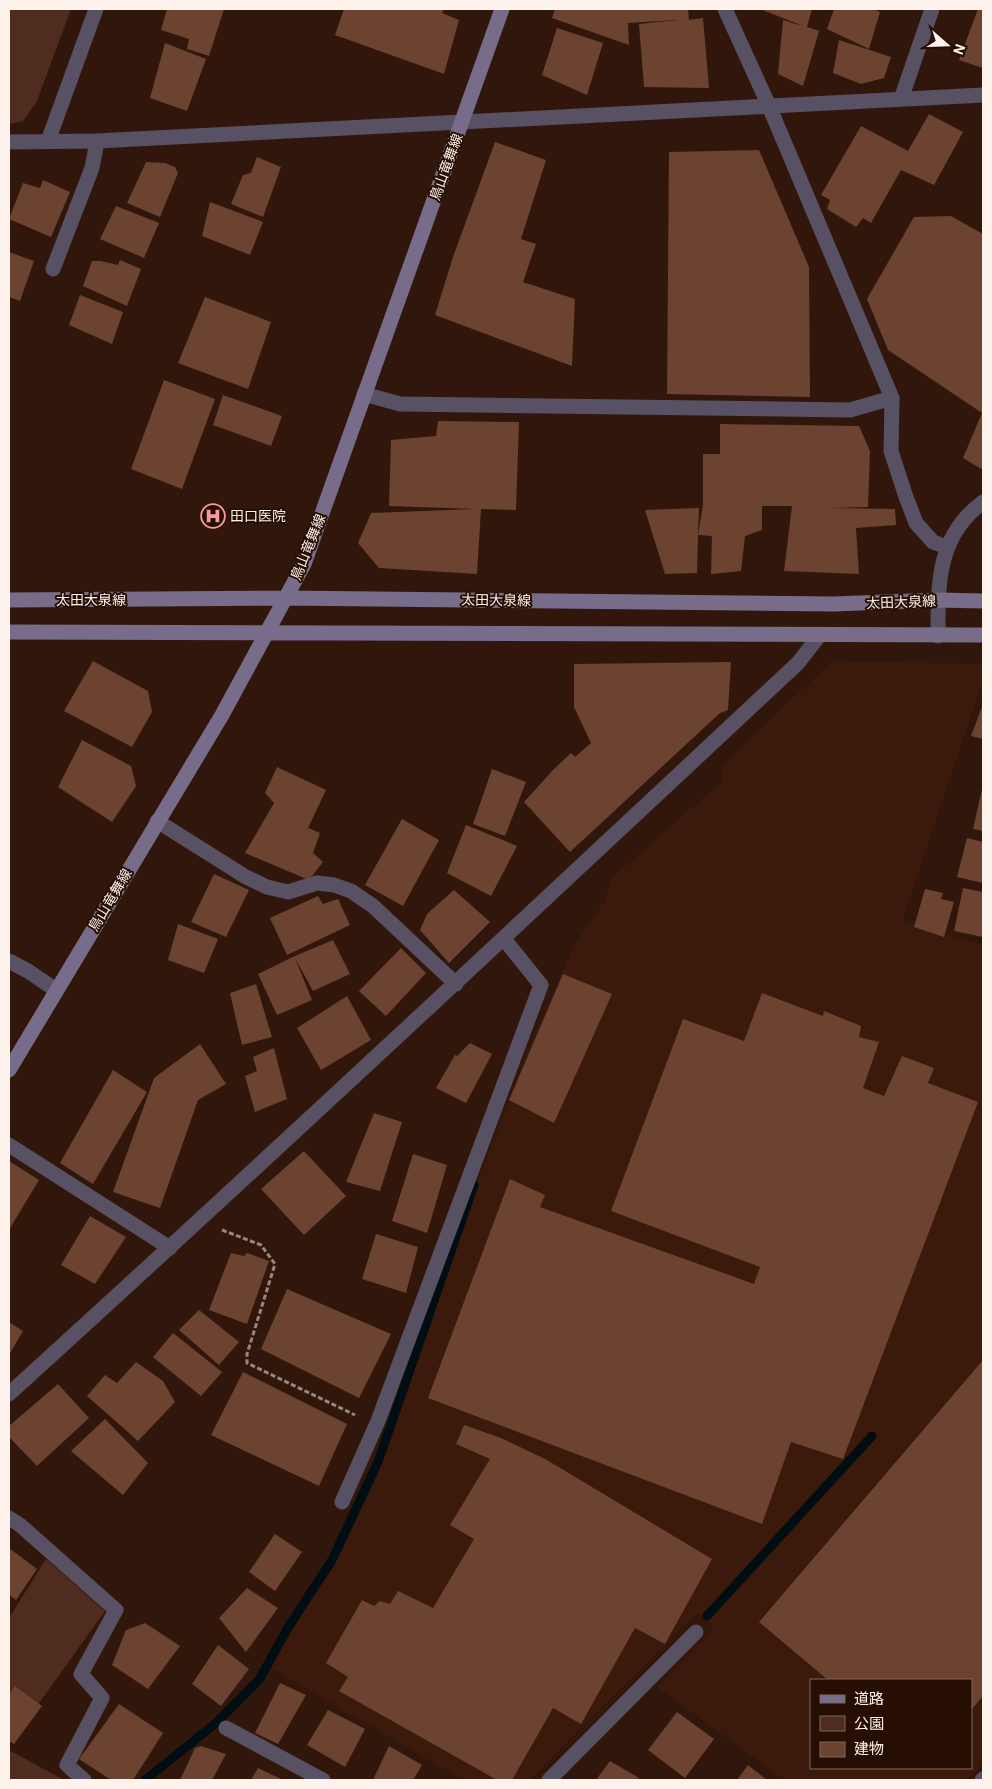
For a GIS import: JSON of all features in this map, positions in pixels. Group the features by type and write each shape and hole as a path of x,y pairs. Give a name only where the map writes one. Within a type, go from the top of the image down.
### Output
{"main road":[{"name":"鳥山竜舞線","path":"9,1070 241,683 265,634 304,564 502,9"},
{"name":"太田大泉線","path":"9,600 285,598 834,604 938,600 983,601"},
{"path":"9,632 819,636 983,635"}],"street":[{"path":"48,141 96,9"},
{"path":"725,9 769,106 892,398 891,451 916,523 933,542 947,548"},
{"path":"901,99 932,9"},
{"path":"9,142 97,140 983,95"},
{"path":"53,269 92,168 97,140"},
{"path":"364,394 400,404 850,410 892,398"},
{"path":"938,636 938,600 941,570 947,548 954,533 964,519 983,502"},
{"path":"9,1394 456,984 798,663 819,636"},
{"path":"157,821 267,887 288,892 317,883 334,885 350,891 373,906 456,984"},
{"path":"342,1502 376,1425 541,985 504,939"},
{"path":"9,961 56,990"},
{"path":"9,1145 170,1248"},
{"path":"9,1518 20,1525 116,1610 81,1674 102,1698 66,1765 84,1780"},
{"path":"549,1780 696,1632"},
{"path":"226,1728 323,1780"}],"path":[{"path":"199,1220 261,1245 275,1264 246,1354 247,1363 376,1425"}],"shaded area":[{"path":"832,661 983,664 983,688 980,688 902,921 983,945 983,1764 968,1780 785,1780 657,1687 714,1628 697,1612 529,1780 463,1780 270,1667 314,1594 331,1570 388,1448 481,1173 528,1051 575,943 605,901 610,880 722,781 721,767"}],"green space":[{"path":"9,9 71,9 37,101 23,121 9,124"},
{"path":"46,1559 105,1611 9,1745 9,1618"},
{"path":"9,1750 64,1780 9,1780"}],"building":[{"path":"167,9 224,9 209,56 187,49 189,39 161,30"},
{"path":"344,9 444,9 442,13 459,20 444,74 335,35"},
{"path":"555,9 688,9 689,20 703,18 709,88 644,87 639,24 678,20 628,23 629,45 552,18"},
{"path":"760,9 812,9 807,27 819,31 803,86 778,74 783,20 803,26"},
{"path":"834,9 873,9 880,12 869,49 827,29"},
{"path":"978,9 983,9 983,68 959,60"},
{"path":"557,28 603,43 587,95 542,75"},
{"path":"839,40 891,57 884,78 861,84 833,73"},
{"path":"165,43 206,59 187,111 150,98"},
{"path":"929,114 963,132 934,185 901,170 871,223 863,218 856,227 827,209 830,200 821,195 861,126 908,151"},
{"path":"495,142 546,160 521,239 536,244 523,282 575,299 572,366 435,315 453,257"},
{"path":"759,150 809,267 810,397 667,394 669,152"},
{"path":"257,157 281,167 263,217 231,204 243,175 251,173"},
{"path":"146,162 165,163 175,167 178,173 160,217 127,203"},
{"path":"43,180 70,192 51,237 9,219 23,183 40,188"},
{"path":"210,202 263,222 250,255 202,236"},
{"path":"116,206 159,223 144,258 100,239"},
{"path":"951,216 983,234 983,470 963,458 982,413 888,350 867,299 914,217"},
{"path":"9,252 34,261 20,301 9,297"},
{"path":"120,260 141,269 127,306 83,286 92,261 118,265"},
{"path":"80,295 123,312 112,344 69,325"},
{"path":"205,297 271,322 248,389 178,363"},
{"path":"164,380 215,399 182,489 131,469"},
{"path":"223,395 282,416 271,446 213,425"},
{"path":"438,421 519,422 516,510 481,509 477,574 379,568 358,543 371,513 475,509 389,506 391,440 436,436"},
{"path":"720,424 859,426 870,451 868,507 832,508 895,509 896,525 856,528 859,574 784,571 792,506 762,506 762,530 745,536 741,571 711,574 712,536 698,535 703,505 703,454 720,454"},
{"path":"699,508 697,573 665,574 645,510"},
{"path":"93,661 148,691 152,712 132,747 64,711"},
{"path":"731,662 728,710 720,713 570,852 524,802 571,753 575,757 591,743 574,707 574,664"},
{"path":"983,704 983,739 971,736"},
{"path":"82,740 131,766 136,786 112,822 58,787"},
{"path":"277,767 326,790 308,828 320,833 313,853 323,862 309,880 245,853 274,803 265,793"},
{"path":"492,769 526,782 505,836 473,824"},
{"path":"983,790 983,831 973,829"},
{"path":"402,819 439,840 403,906 365,885"},
{"path":"466,825 517,846 491,896 447,873"},
{"path":"967,838 983,842 983,883 957,877"},
{"path":"214,874 249,890 226,937 191,922"},
{"path":"963,888 983,892 983,937 954,931"},
{"path":"925,889 943,893 941,899 954,902 944,937 914,927"},
{"path":"454,890 490,922 449,963 420,930 427,914"},
{"path":"318,896 323,904 338,899 350,925 287,955 270,918"},
{"path":"178,924 218,939 204,973 168,960"},
{"path":"333,940 350,974 313,991 295,958 312,1000 277,1015 258,974"},
{"path":"401,948 426,973 386,1016 359,991"},
{"path":"563,974 612,994 554,1123 509,1100"},
{"path":"256,984 272,1037 242,1045 230,993"},
{"path":"762,993 823,1016 824,1011 861,1026 859,1037 879,1042 863,1088 884,1096 902,1056 934,1068 928,1083 978,1102 843,1459 791,1442 762,1524 428,1398 510,1179 545,1195 540,1207 754,1284 760,1267 611,1211 683,1019 744,1041"},
{"path":"347,996 371,1040 321,1070 297,1028"},
{"path":"470,1043 492,1054 466,1103 436,1088 455,1055 457,1056"},
{"path":"200,1044 226,1084 198,1100 160,1208 113,1192 154,1078"},
{"path":"274,1048 287,1099 255,1112 245,1076 257,1071 253,1057"},
{"path":"113,1070 147,1092 93,1184 60,1163"},
{"path":"374,1113 402,1122 380,1191 346,1182"},
{"path":"304,1151 346,1196 304,1235 261,1189"},
{"path":"413,1154 447,1165 427,1233 392,1221"},
{"path":"9,1161 39,1180 9,1230"},
{"path":"90,1216 126,1237 95,1284 61,1265"},
{"path":"376,1234 418,1247 406,1293 362,1279"},
{"path":"231,1253 244,1256 247,1253 269,1261 247,1324 209,1310"},
{"path":"287,1289 391,1334 359,1398 261,1349"},
{"path":"199,1310 239,1342 219,1365 179,1330"},
{"path":"9,1322 23,1331 9,1355"},
{"path":"173,1333 222,1372 201,1396 153,1357"},
{"path":"983,1360 983,1696 972,1709 972,1679 827,1679 759,1622"},
{"path":"136,1362 163,1381 175,1402 138,1441 87,1396 105,1375 117,1383"},
{"path":"243,1372 347,1424 319,1486 211,1435"},
{"path":"58,1384 89,1418 37,1466 9,1437 9,1426"},
{"path":"105,1419 148,1463 123,1495 71,1451"},
{"path":"464,1425 501,1438 547,1460 712,1559 665,1644 635,1628 581,1724 553,1708 512,1780 497,1780 339,1691 348,1677 326,1663 362,1600 374,1606 380,1601 390,1604 398,1591 433,1608 474,1539 450,1525 490,1459 456,1444"},
{"path":"275,1534 302,1552 275,1591 249,1572"},
{"path":"9,1548 37,1569 16,1600 9,1595"},
{"path":"247,1588 278,1608 246,1652 219,1618"},
{"path":"145,1623 180,1646 148,1689 112,1665 126,1630"},
{"path":"218,1645 249,1669 221,1706 192,1684"},
{"path":"280,1683 306,1695 278,1744 255,1733"},
{"path":"15,1686 42,1706 14,1744 9,1741 9,1695"},
{"path":"119,1704 163,1733 133,1780 111,1780 79,1759"},
{"path":"328,1710 365,1729 345,1767 307,1745"},
{"path":"677,1712 714,1739 685,1778 648,1750"},
{"path":"201,1746 226,1754 212,1780 180,1780 195,1748"},
{"path":"389,1746 422,1765 413,1780 373,1780"},
{"path":"610,1761 639,1778 638,1780 596,1780"},
{"path":"748,1765 767,1780 737,1780"},
{"path":"258,1768 283,1780 251,1780"}],"waterway":[{"path":"145,1780 216,1723 259,1680 289,1626 332,1560 378,1462 474,1185"},
{"path":"707,1616 872,1436"}],"place":[{"name":"田口医院","path":"213,516"}]}
